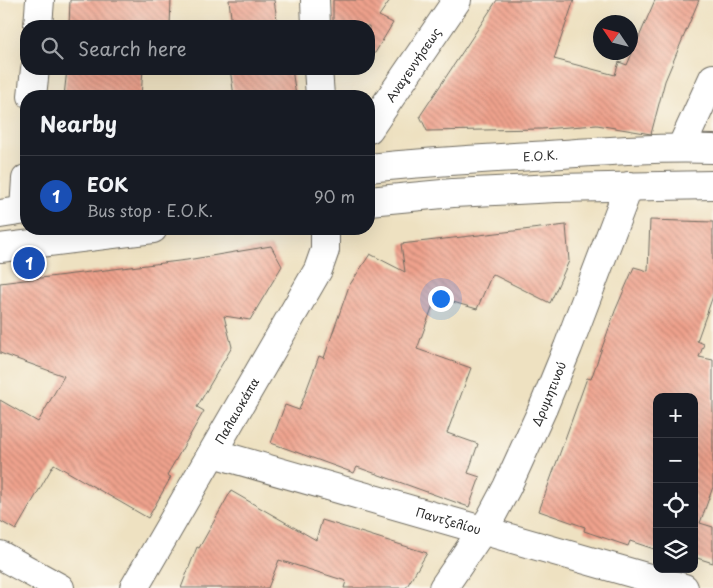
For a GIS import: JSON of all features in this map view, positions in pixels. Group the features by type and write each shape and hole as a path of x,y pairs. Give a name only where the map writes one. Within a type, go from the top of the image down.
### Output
{"street":[{"path":"38,20 40,0"},
{"path":"315,0 316,20"},
{"name":"Αναγεννήσεως","path":"375,121 457,0"},
{"path":"32,90 34,75"},
{"path":"318,75 320,90"},
{"path":"681,148 713,78"},
{"name":"Ε.Ο.Κ.","path":"375,167 426,162 681,148 713,149"},
{"path":"375,200 469,192 713,185"},
{"name":"Δρυμητινού","path":"443,588 484,530 507,487 543,408 629,186"},
{"path":"0,248 105,235"},
{"name":"Παλαιοκάπα","path":"134,588 318,270 325,250 325,235"},
{"name":"Παντζελίου","path":"213,453 684,588"},
{"path":"0,554 60,588"}],"building":[{"path":"70,0 171,0 170,20 69,20"},
{"path":"229,0 274,0 277,20 231,20"},
{"path":"333,0 390,0 379,16 393,23 375,53 375,20 333,20"},
{"path":"497,0 574,0 554,59 615,75 619,62 627,65 629,60 638,60 638,39 655,0 699,0 665,81 651,134 597,125 542,129 427,131 420,116"},
{"path":"66,75 143,75 141,90 65,90"},
{"path":"231,75 293,75 295,90 233,90"},
{"path":"650,220 713,222 713,296 697,341 704,344 699,357 713,360 713,487 700,523 713,527 713,563 698,558 698,393 653,393 653,549 630,541 628,546 584,531 585,527 539,511 587,378 591,379 615,311 634,267 648,271"},
{"path":"566,225 569,261 550,303 492,274 477,309 436,297 417,349 471,368 447,433 478,444 468,473 480,477 469,507 357,467 354,473 271,443 285,405 299,410 319,356 324,358 349,286 370,254 405,272 401,244"},
{"path":"271,246 282,266 250,320 224,316 232,347 197,407 204,411 167,475 171,477 148,518 54,464 16,530 0,521 0,400 38,422 64,376 0,353 0,283 187,260"},
{"path":"231,491 316,540 322,520 427,553 406,588 344,588 346,581 279,560 268,588 181,588 197,547 199,548"}],"place":[{"name":"ΕΟΚ","path":"29,263"}]}
